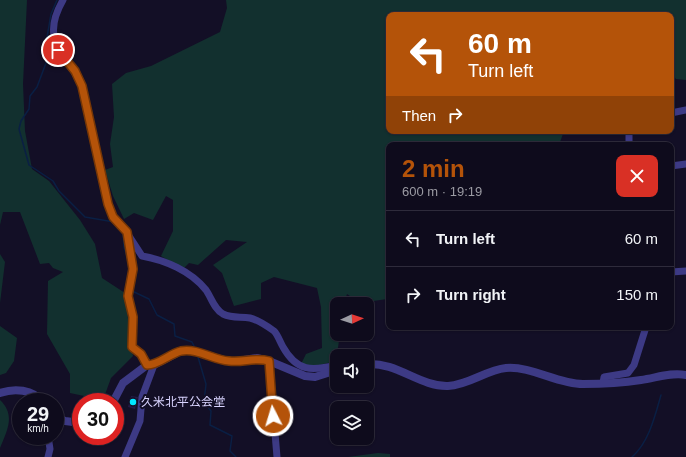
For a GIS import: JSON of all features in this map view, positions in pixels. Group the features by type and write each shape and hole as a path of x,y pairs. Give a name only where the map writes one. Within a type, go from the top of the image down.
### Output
{"street":[{"path":"63,0 53,22 54,38 58,50 75,71 82,86 108,204 113,217 127,232 142,256 159,259 194,278 206,289 214,305 222,314 238,318 250,318 263,323 275,332 284,349 294,363 307,369 322,369 330,367"},
{"path":"674,112 686,110"},
{"path":"674,166 686,164"},
{"path":"127,232 133,269 128,296 133,317 132,347 141,354 150,365"},
{"path":"674,272 686,271"},
{"path":"602,383 604,377 628,373 634,365 645,330"},
{"path":"118,393 123,383 150,365 181,352 193,351 231,362 257,358 269,361 305,376 315,377 330,372"},
{"path":"269,361 277,457"},
{"path":"374,363 380,363 432,384 448,386 469,382 505,368 516,368 572,383 602,383 639,380 672,374 686,375"},
{"path":"125,457 139,426 142,397 150,365"},
{"path":"0,393 24,391 29,393"},
{"path":"48,457 49,445"}],"green space":[{"path":"0,0 27,0 23,84 25,131 32,169 49,181 80,220 95,244 102,278 125,293 133,356 111,378 106,393 70,393 70,374 47,334 48,281 63,272 53,268 49,263 40,264 20,212 3,212 0,225"},
{"path":"226,0 686,0 686,80 676,79 674,77 674,12 386,12 386,134 563,134 560,142 386,142 386,299 374,301 374,297 351,297 347,294 346,297 330,297 330,341 339,341 338,349 330,349 330,362 311,367 301,364 306,354 322,348 321,307 317,288 274,277 261,283 261,299 234,306 222,273 213,265 247,242 226,240 198,265 189,263 183,269 161,256 173,231 173,200 166,196 153,220 134,213 124,219 113,196 105,170 113,167 110,144 114,117 112,84 126,73 151,66 220,32 227,8"},
{"path":"0,254 5,262 0,303"},
{"path":"0,326 17,338 14,361 6,373 0,375"},
{"path":"0,400 8,411 9,423 0,448"},
{"path":"378,453 390,454 390,457 348,457"}],"building":[{"name":"久米北平公会堂","path":"131,396 138,397 135,409 128,407"}],"waterway":[{"path":"57,0 51,14 46,43 49,55 37,87 30,96 29,109 21,121 19,129 29,165 53,181 59,191 85,217 114,222"},
{"path":"123,233 124,247 128,260"},
{"path":"132,291 149,299 157,315 174,324 175,336 192,342 194,346"},
{"path":"198,357 206,384 204,402 211,411 210,425 232,436 230,451 236,457"},
{"path":"632,457 638,451 647,436 654,420 661,395"}],"place":[{"name":"久米北平公会堂","path":"133,402"}],"route":[{"path":"58,50 75,71 82,86 108,204 113,217 127,232 133,269 128,296 129,306 133,317 132,347 141,354 147,365 154,365 181,352 193,351 231,362 257,358 269,361 273,416"}]}
